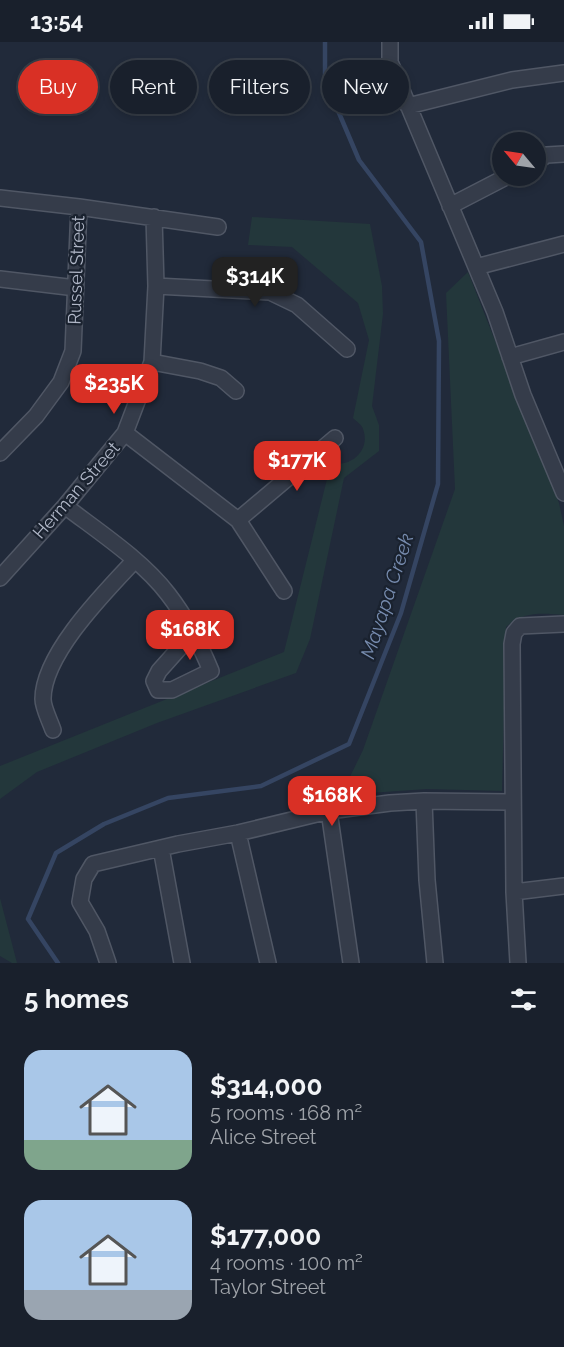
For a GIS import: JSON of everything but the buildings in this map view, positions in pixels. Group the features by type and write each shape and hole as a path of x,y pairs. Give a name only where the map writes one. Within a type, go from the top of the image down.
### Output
{"street":[{"path":"390,42 390,60"},
{"path":"409,106 512,80 564,73"},
{"path":"409,108 495,312 523,395 564,493"},
{"path":"546,156 564,154"},
{"path":"450,206 492,184"},
{"path":"0,198 218,227"},
{"name":"Russel Street","path":"0,453 36,416 61,382 73,351 79,207"},
{"name":"Herman Street","path":"0,578 65,506 125,433 152,362 156,286 154,217"},
{"path":"476,267 564,244"},
{"path":"0,279 76,288"},
{"path":"156,286 270,292 297,305 347,349"},
{"path":"510,357 564,342"},
{"path":"152,362 200,370 222,378 236,391"},
{"path":"125,433 238,520 284,591"},
{"path":"238,520 336,438"},
{"path":"65,506 135,560 167,593 192,634"},
{"path":"53,730 43,700 51,664 100,597 135,560"},
{"path":"518,963 514,892 512,645 514,633 520,626 564,624"},
{"path":"108,963 97,931 80,902 84,879 93,864 328,811 424,801 513,802"},
{"path":"424,801 427,880 435,963"},
{"path":"328,811 351,963"},
{"path":"238,833 268,963"},
{"path":"161,848 182,963"},
{"path":"514,892 564,886"}],"green space":[{"path":"252,217 370,224 382,286 383,314 372,406 379,425 379,451 344,478 310,639 296,673 157,723 37,772 0,799 0,766 284,652 331,463 346,463 352,460 358,456 364,444 365,437 362,428 353,418 369,340 358,303 292,247 248,245"},
{"path":"468,272 559,503 564,526 564,615 526,616 506,627 502,791 427,789 341,795 363,750 455,489 446,293"},
{"path":"0,898 17,963 12,963 0,956"}],"waterway":[{"name":"Mayapa Creek","path":"58,963 28,919 56,853 104,824 168,798 261,786 349,744 401,613 438,484 439,341 421,242 359,160 325,80 325,42"}]}
